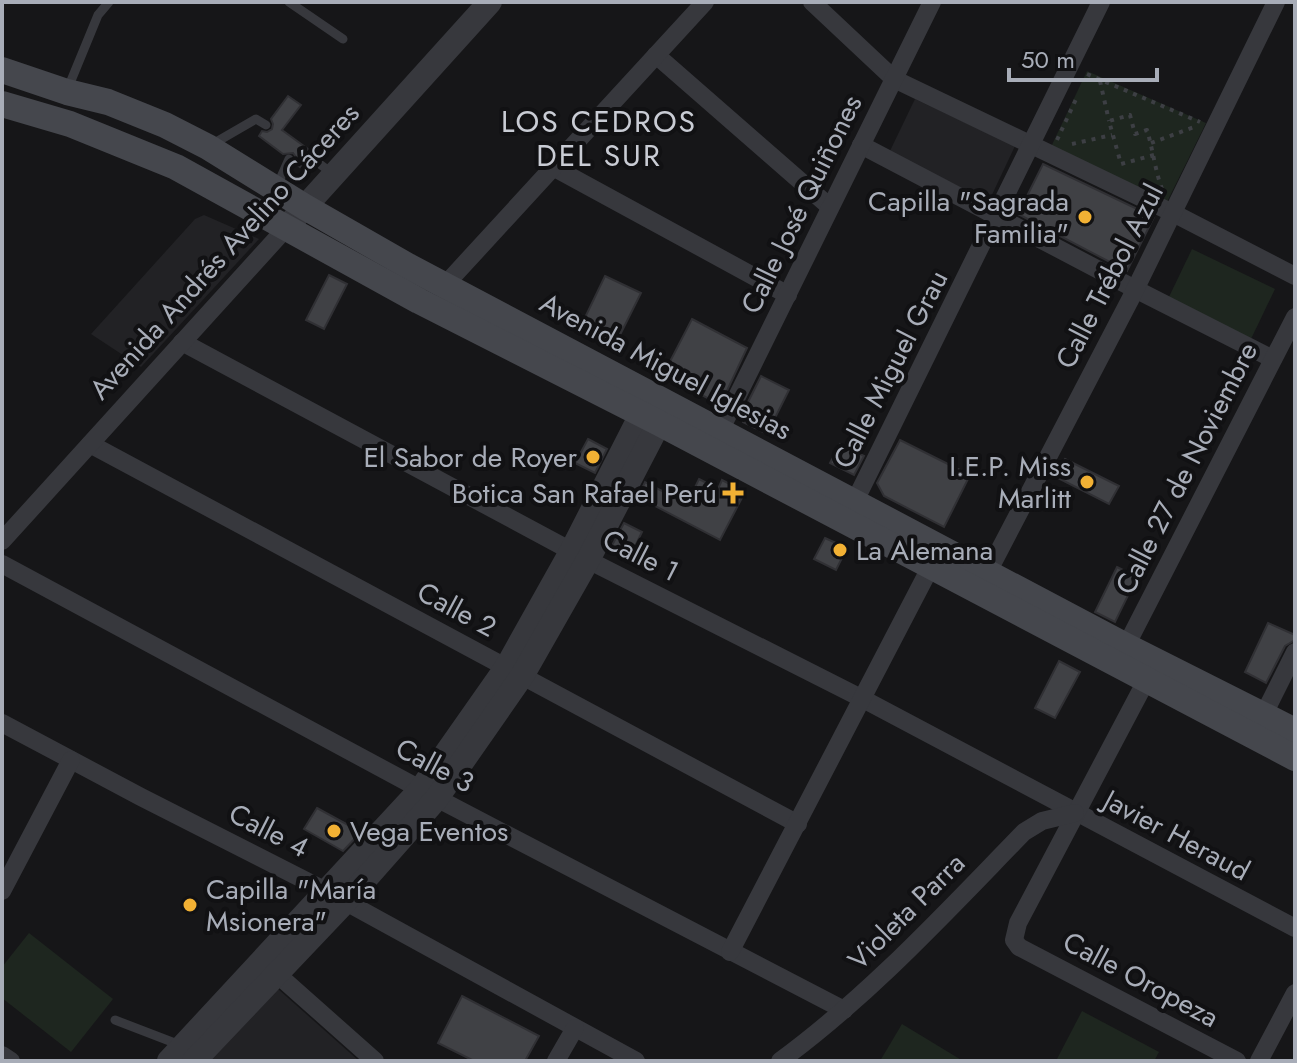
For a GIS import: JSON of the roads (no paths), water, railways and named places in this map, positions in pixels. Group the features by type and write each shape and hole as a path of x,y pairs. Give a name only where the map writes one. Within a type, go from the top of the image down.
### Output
{"main road":[{"name":"Avenida Miguel Iglesias","path":"2,70 108,102 208,147 305,207 445,285 930,568 1295,758"},
{"name":"Avenida Miguel Iglesias","path":"2,104 70,124 193,176 419,301 655,409 720,431 1126,646 1295,731"},
{"path":"193,176 208,147"}],"street":[{"name":"Avenida Andrés Avelino Cáceres","path":"2,541 490,2"},
{"path":"445,285 705,2"},
{"path":"812,2 894,79 1173,213 1295,276"},
{"name":"Calle José Quiñones","path":"720,431 932,2"},
{"name":"Calle Miguel Grau","path":"855,501 1101,2"},
{"name":"Calle Trébol Azul","path":"988,572 1135,289 1276,2"},
{"path":"656,55 830,207"},
{"path":"861,145 1273,359"},
{"path":"553,167 788,295"},
{"name":"Calle 27 de Noviembre","path":"1126,646 1295,317"},
{"name":"Calle 1","path":"182,342 580,555 863,699 1075,813"},
{"path":"190,1057 429,794 514,672 580,555 655,409"},
{"name":"Calle 2","path":"90,444 798,824"},
{"name":"Calle 3","path":"2,564 429,794 844,1010"},
{"path":"730,952 930,568"},
{"path":"1263,716 1295,652"},
{"path":"1075,813 1147,679"},
{"name":"Calle 4","path":"2,723 337,896 636,1061"},
{"path":"4,882 71,760"},
{"name":"Javier Heraud","path":"1075,813 1295,928"},
{"name":"Calle Oropeza","path":"1075,813 1014,931 1014,940 1019,947 1237,1061"},
{"name":"Violeta Parra","path":"780,1061 844,1010 917,942 1024,832 1042,821 1075,813"},
{"path":"190,1057 277,974 337,896"},
{"path":"277,974 375,1061"},
{"path":"1259,1061 1295,993"},
{"path":"556,1061 575,1028"},
{"path":"2,1055 11,1061"}],"lane":[{"path":"67,92 98,15 109,2"},
{"path":"289,2 343,39"},
{"path":"208,147 256,119 266,125"},
{"path":"309,156 333,174"},
{"path":"275,189 289,159"},
{"path":"115,1020 190,1057"}],"place":[{"name":"Capilla \"Sagrada Familia\"","path":"1085,217"},
{"name":"El Sabor de Royer","path":"593,457"},
{"name":"I.E.P. Miss Marlitt","path":"1087,482"},
{"name":"Botica San Rafael Perú","path":"733,493"},
{"name":"La Alemana","path":"840,550"},
{"name":"Vega Eventos","path":"334,831"},
{"name":"Capilla \"María Msionera\"","path":"190,905"}],"district":[{"name":"LOS CEDROS DEL SUR","path":"599,139"}]}
